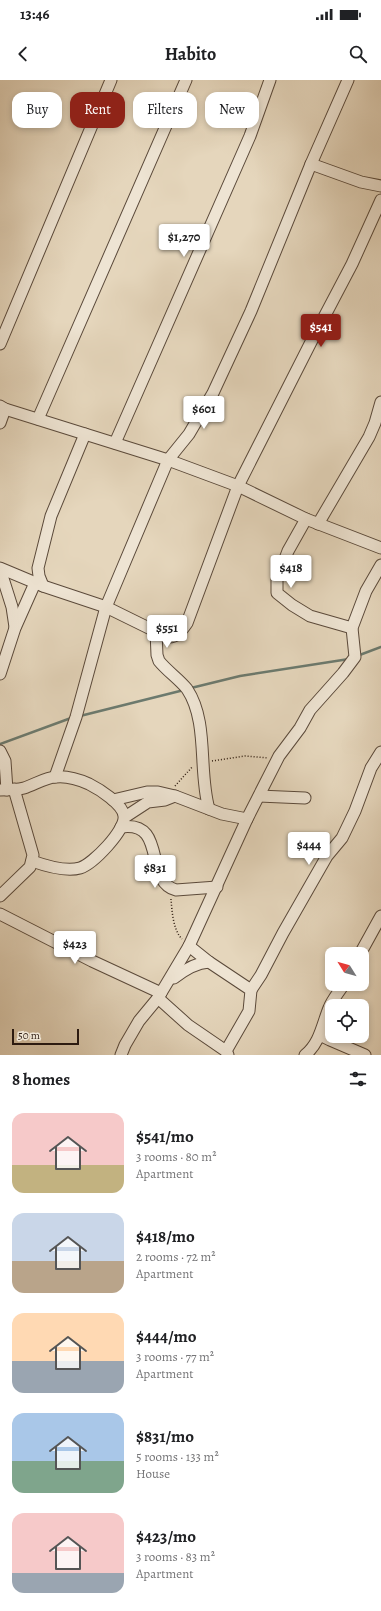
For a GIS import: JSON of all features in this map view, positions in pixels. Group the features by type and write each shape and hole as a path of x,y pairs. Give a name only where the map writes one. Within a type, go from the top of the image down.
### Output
{"street":[{"path":"0,344 111,80"},
{"path":"38,419 186,80"},
{"path":"115,444 250,136 270,80"},
{"path":"55,776 76,716 106,607 168,460 189,434 213,393 251,311 311,164 348,80"},
{"path":"311,164 361,182 381,186"},
{"path":"0,568 39,585 106,607 167,637 172,637 179,634 187,623 238,486 352,264 381,200"},
{"path":"318,524 369,437 381,402"},
{"path":"0,423 3,407 168,460 238,486 306,519 381,548"},
{"path":"0,674 15,628 39,585 38,568 51,516 85,434"},
{"path":"306,519 288,551 277,580 278,593 292,605 310,616 352,628"},
{"path":"121,1055 139,1020 160,996 189,946 247,819 277,759 300,728 310,710 343,673 355,657 352,628 366,591 381,565"},
{"path":"0,568 12,607 15,628"},
{"path":"156,631 157,655 159,661 186,689 197,712 204,794 209,809"},
{"path":"0,751 5,761 7,790 33,855 30,867 26,872 0,896"},
{"path":"0,914 160,996 188,1025 227,1053 249,1011 251,990 261,975 327,856 342,838 355,812 371,768 381,752"},
{"path":"7,790 23,788 55,776 89,784 113,800 121,808 123,822"},
{"path":"113,800 147,792 172,795 222,814 247,819"},
{"path":"32,861 70,869 81,868 92,861 113,840 123,822 148,802 164,800 172,795"},
{"path":"259,796 305,798"},
{"path":"123,822 147,834 155,851 160,878 170,889 176,890 217,887"},
{"path":"364,947 381,916"},
{"path":"189,946 209,962 251,990"},
{"path":"168,982 185,969 203,962 209,962"},
{"path":"305,1055 312,1050 320,1035 329,1007 339,991"},
{"path":"320,1035 366,1055"}],"path":[{"path":"172,795 195,764 245,756 277,759"},
{"path":"170,889 172,912 176,926 180,936 189,946"}],"waterway":[{"path":"357,656 381,647"},
{"path":"191,688 240,676 349,659"},
{"path":"80,716 184,690"},
{"path":"0,744 71,718"}]}
